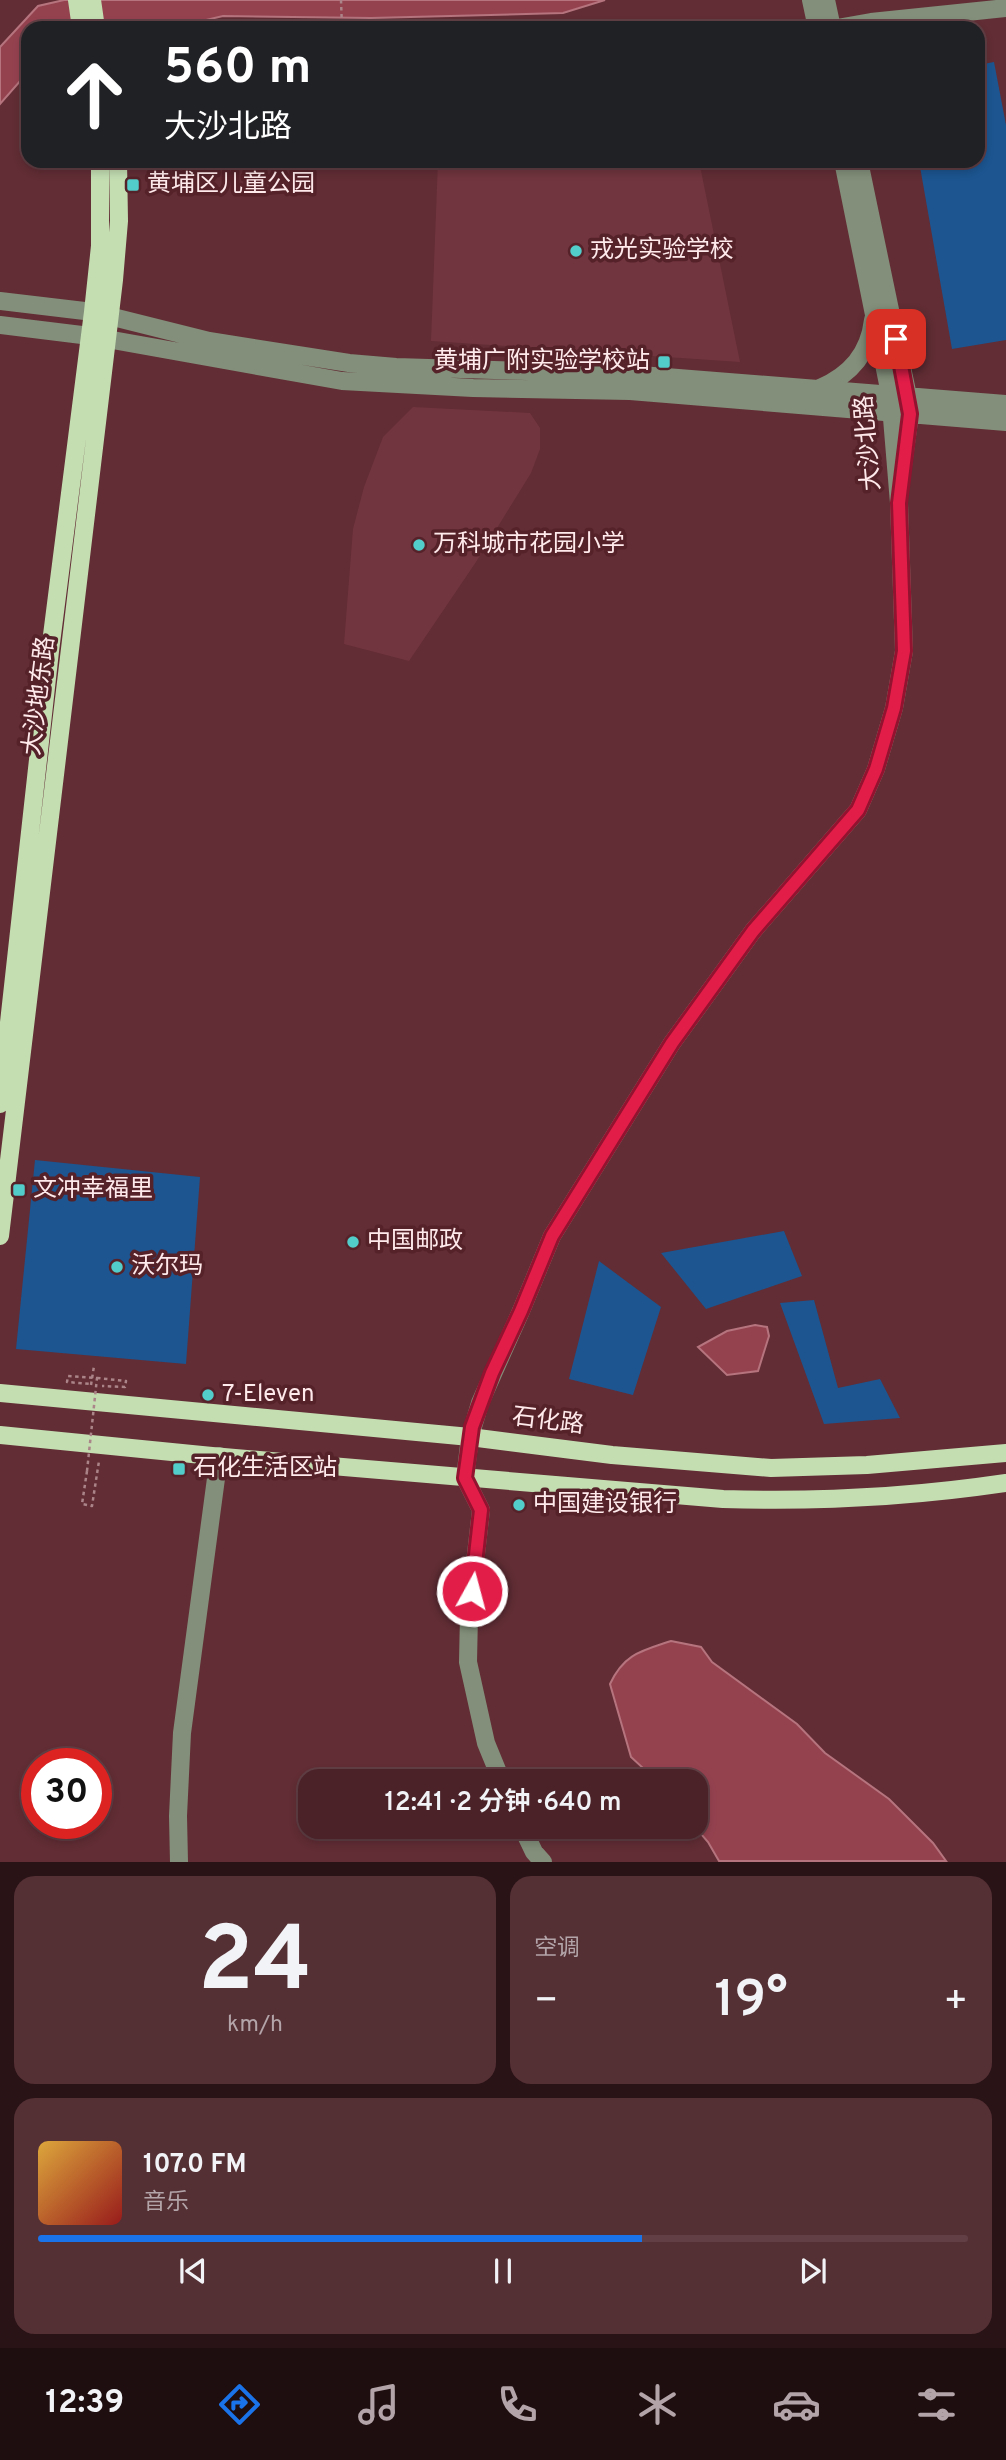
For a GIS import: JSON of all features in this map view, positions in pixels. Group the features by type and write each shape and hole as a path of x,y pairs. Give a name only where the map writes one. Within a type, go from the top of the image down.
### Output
{"main road":[{"path":"77,0 80,21"},
{"path":"92,0 95,21"},
{"name":"大沙地东路","path":"0,1236 108,341 101,314 100,168"},
{"name":"大沙地东路","path":"0,1104 48,663 90,336 101,314 119,221 118,168"},
{"name":"石化路","path":"0,1393 470,1437 612,1455 771,1468 866,1465 1006,1453"},
{"path":"0,1435 723,1499 806,1501 886,1497 1006,1483"}],"street":[{"path":"811,0 816,21"},
{"path":"826,0 833,21"},
{"path":"888,21 1005,14"},
{"name":"大沙北路","path":"844,168 874,313 902,401"},
{"name":"大沙北路","path":"860,168 902,401 899,503"},
{"path":"0,302 101,314 209,341 349,363 396,367 628,374 818,389 902,401 1006,422"},
{"path":"818,389 840,379 863,353 872,333 874,313"},
{"path":"0,325 90,336 342,382 630,391 891,413 902,401 1006,404"},
{"name":"大沙北路","path":"891,413 899,503"},
{"path":"497,1769 486,1743 468,1662 469,1615 481,1510 465,1478 470,1437 480,1402 552,1236 672,1043 753,931 858,810 876,769 894,708 904,651 899,503"},
{"path":"179,1861 182,1733 219,1456"},
{"path":"528,1839 534,1852 543,1861"}],"path":[{"path":"341,0 342,21"},
{"path":"94,1366 91,1384 67,1382 68,1376 97,1378 126,1381 125,1387 102,1385"},
{"path":"97,1378 82,1504 92,1506 99,1461"}],"shaded area":[{"path":"64,0 605,0 563,13 371,18 223,16 202,21 24,21 38,6"},
{"path":"21,24 21,80 0,104 0,47"},
{"name":"戎光实验学校","path":"438,168 700,168 740,362 431,341"},
{"name":"万科城市花园小学","path":"413,407 530,413 540,428 540,449 531,473 476,562 409,661 344,644 353,529 364,487 383,437"},
{"path":"755,1325 767,1327 769,1336 758,1371 727,1375 698,1347 727,1331"},
{"path":"671,1641 701,1647 712,1662 797,1724 825,1753 889,1799 933,1843 946,1861 719,1861 705,1839 708,1839 708,1769 644,1769 631,1757 610,1684 621,1666 642,1651"}],"building":[{"path":"994,62 1006,125 1006,340 952,349 920,168 985,168 985,64"},
{"path":"35,1160 200,1177 186,1364 16,1349"},
{"path":"784,1231 802,1276 706,1309 661,1253"},
{"path":"599,1261 661,1307 633,1395 569,1379"},
{"path":"814,1300 838,1388 880,1379 900,1418 824,1424 780,1303"}],"place":[{"name":"黄埔区儿童公园","path":"133,185"},
{"name":"戎光实验学校","path":"576,251"},
{"name":"黄埔广附实验学校站","path":"664,362"},
{"name":"万科城市花园小学","path":"419,545"},
{"name":"文冲幸福里","path":"19,1190"},
{"name":"中国邮政","path":"353,1242"},
{"name":"沃尔玛","path":"117,1267"},
{"name":"7-Eleven","path":"208,1395"},
{"name":"石化生活区站","path":"179,1469"},
{"name":"中国建设银行","path":"519,1505"}],"route":[{"path":"472,1591 481,1510 465,1478 472,1427 492,1373 552,1236 672,1043 753,931 858,810 876,769 894,708 904,651 899,503 910,414 896,339"}]}
